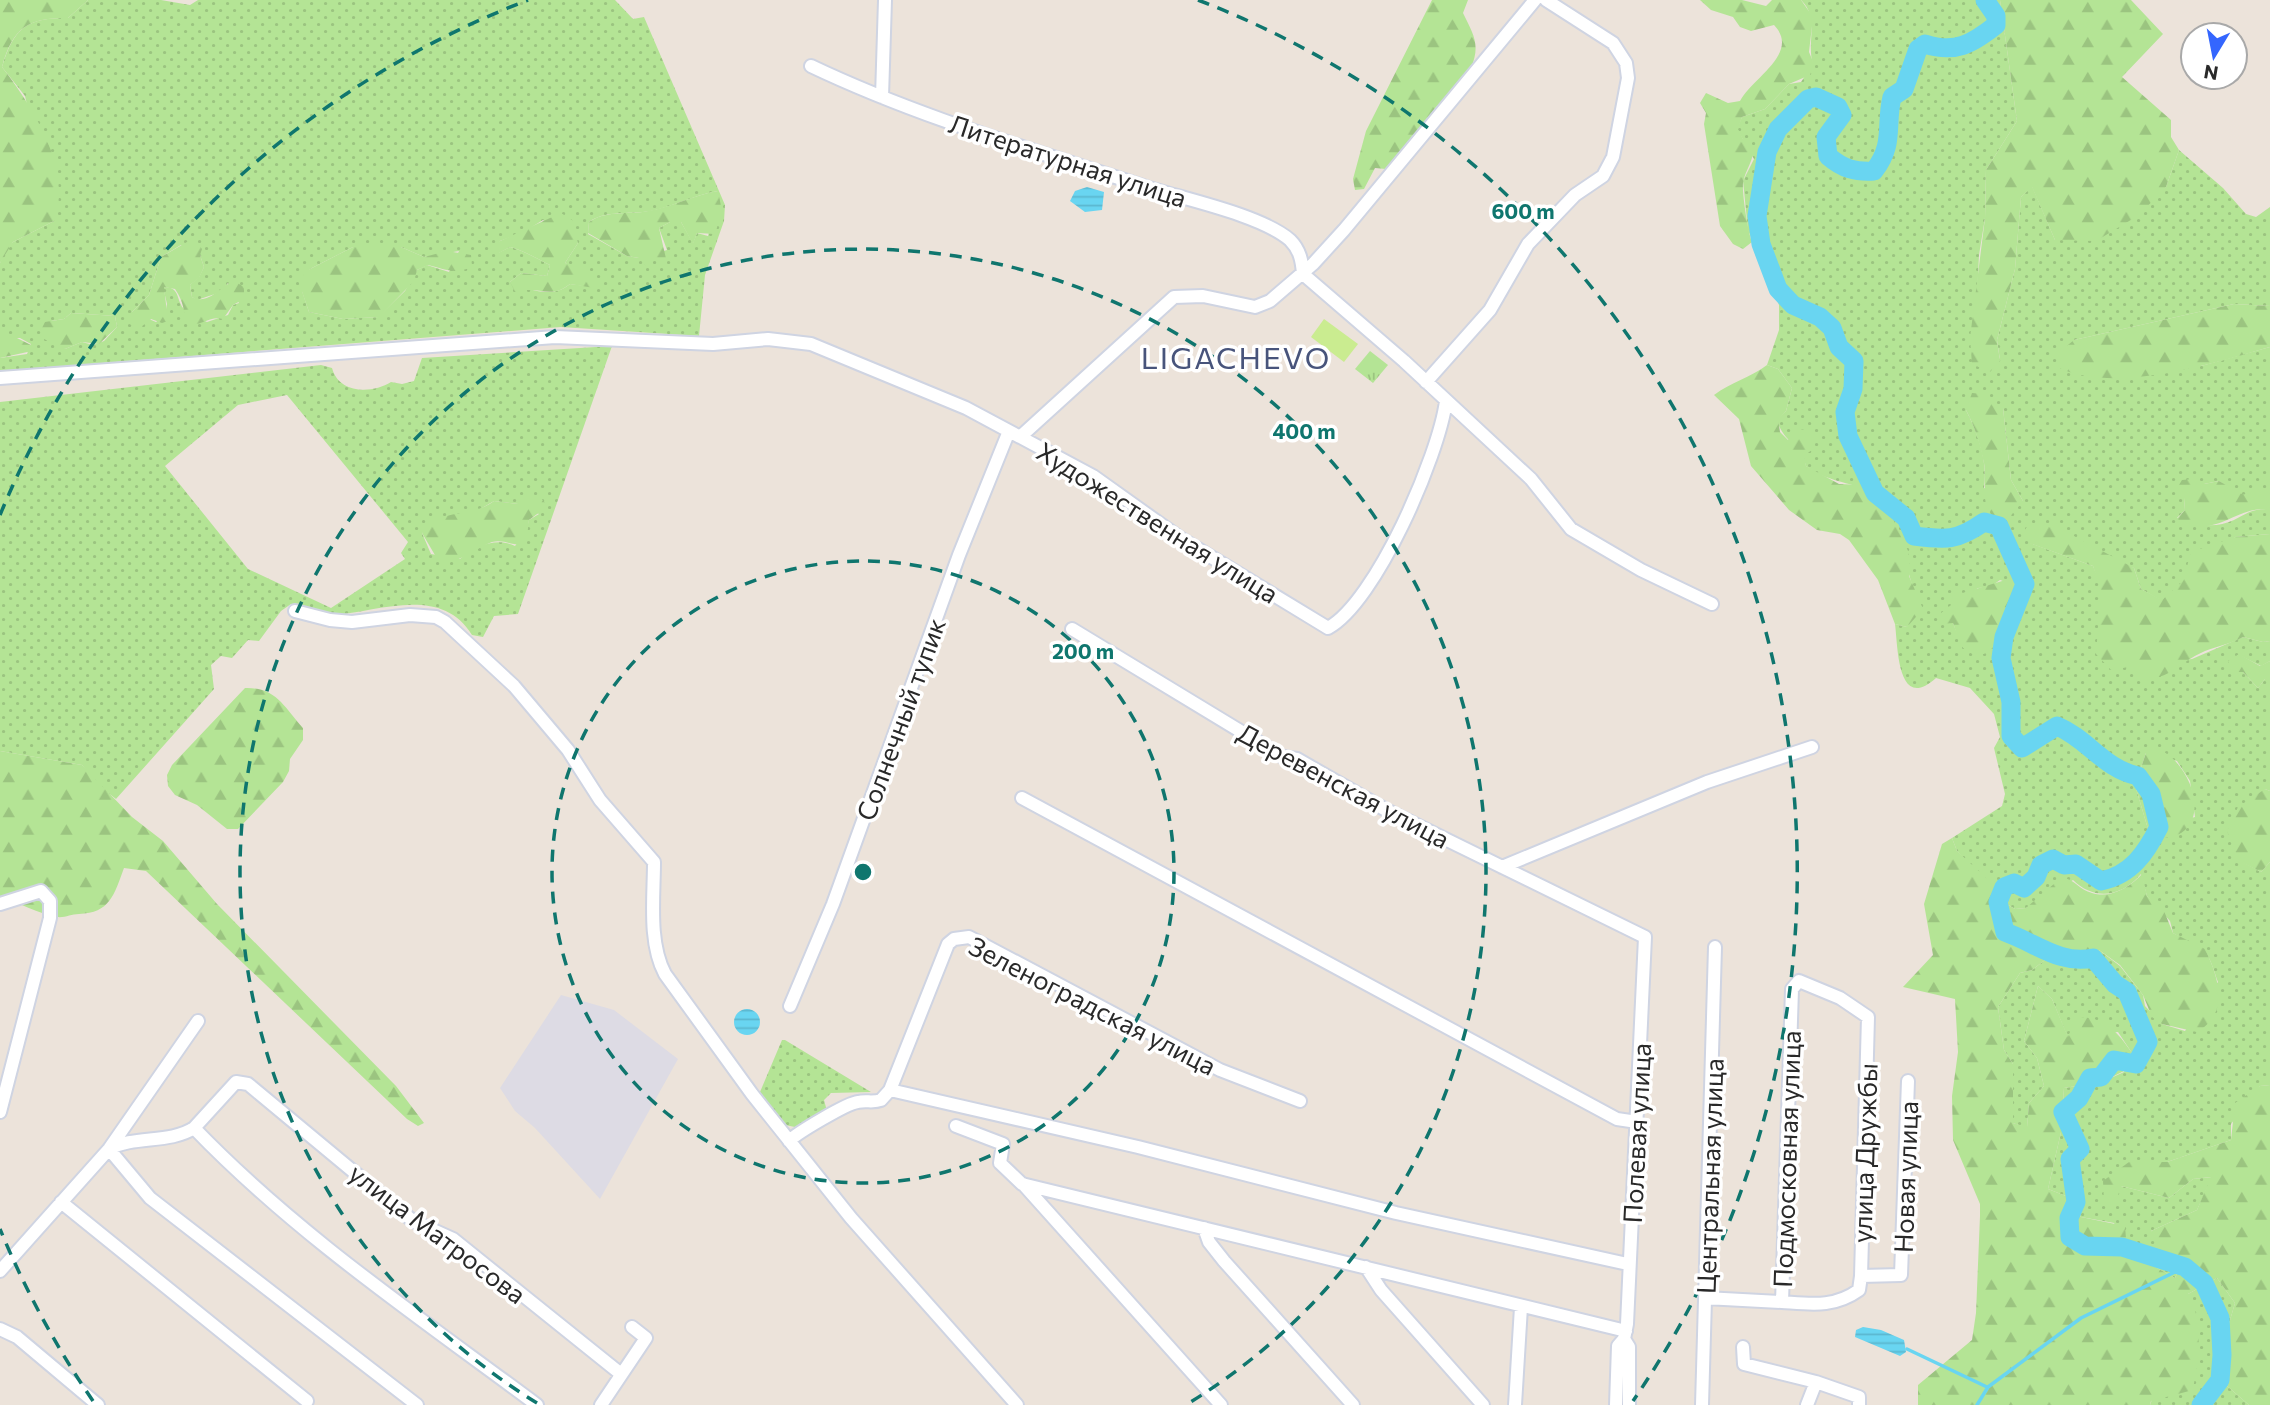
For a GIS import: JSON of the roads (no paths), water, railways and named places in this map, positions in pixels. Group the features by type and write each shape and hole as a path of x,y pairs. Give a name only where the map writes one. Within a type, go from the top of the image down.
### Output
{"street":[{"path":"883,97 885,0"},
{"path":"1014,434 1174,297 1203,296 1255,307 1270,301 1303,274 1344,230 1535,0"},
{"path":"1426,382 1490,310 1528,244 1575,195 1603,176 1613,157 1628,78 1626,63 1613,43 1546,0"},
{"name":"Литературная улица","path":"811,65 883,97 983,135 1256,222 1290,240 1301,256 1303,274"},
{"path":"1303,274 1531,479 1571,529 1630,563 1712,604"},
{"name":"Художественная улица","path":"0,378 555,337 713,344 768,339 811,344 923,388 1116,489 1180,538 1328,628 1342,620 1372,581 1408,512 1440,434 1446,401"},
{"name":"Солнечный тупик","path":"790,1006 833,904 959,555 1014,434"},
{"path":"295,611 312,617 352,622 410,615 436,617 514,686 568,750 600,800 654,862 655,934 660,965 789,1141 851,1218 1017,1405"},
{"name":"Деревенская улица","path":"1072,629 1283,757 1297,759 1386,810 1623,927 1637,931"},
{"path":"1502,867 1706,782 1812,747"},
{"path":"1022,798 1617,1119 1637,1122"},
{"path":"0,904 41,891 50,901 50,918 0,1112"},
{"name":"Полевая улица","path":"1629,1405 1629,1347 1625,1335 1644,937 1637,931"},
{"name":"Зеленоградская улица","path":"890,1090 948,944 954,939 969,937 1220,1070 1300,1101"},
{"name":"Центральная улица","path":"1702,1405 1715,947"},
{"name":"улица Дружбы","path":"1782,1303 1826,1305 1843,1301 1859,1290 1861,1276 1868,1017 1840,999 1803,981 1795,982"},
{"name":"Подмосковная улица","path":"1705,1298 1782,1303 1792,989 1795,982"},
{"path":"0,1272 109,1149 198,1021"},
{"name":"Новая улица","path":"1861,1276 1901,1275 1908,1081"},
{"name":"улица Матросова","path":"194,1128 236,1082 248,1084 413,1221 453,1239 621,1374"},
{"path":"789,1141 800,1130 831,1117 848,1105 881,1100 890,1090 1125,1144 1396,1213 1623,1264"},
{"path":"956,1126 1003,1143 1000,1163 1023,1184 1221,1405"},
{"path":"109,1149 122,1142 183,1135 194,1128 243,1180 323,1245 537,1405"},
{"path":"109,1149 150,1198 418,1405"},
{"path":"1023,1184 1366,1267 1625,1335"},
{"path":"61,1202 307,1401"},
{"path":"1204,1228 1209,1242 1224,1261 1353,1405"},
{"path":"1366,1267 1381,1290 1483,1405"},
{"path":"1515,1405 1521,1307"},
{"path":"601,1405 646,1338 632,1327"},
{"path":"0,1329 17,1337 98,1405"},
{"name":"Полевая улица","path":"1616,1405 1618,1346 1625,1335"},
{"path":"1744,1347 1744,1364 1854,1393 1859,1397 1859,1405"},
{"path":"1807,1405 1816,1382"}],"water":[{"path":"1087,187 1104,192 1102,210 1085,212 1070,201 1075,191"},
{"path":"747,1009 756,1013 760,1022 756,1031 747,1035 738,1031 734,1022 738,1013"},
{"path":"1863,1327 1881,1330 1904,1340 1906,1352 1900,1356 1855,1337 1856,1330"}],"waterway":[{"path":"1985,0 1996,16 1996,25 1987,32 1963,45 1945,48 1925,44 1918,49 1904,89 1892,97 1885,152 1874,171 1850,169 1828,156 1826,137 1842,115 1838,107 1816,97 1808,99 1778,129 1767,152 1757,216 1761,244 1778,289 1793,305 1820,317 1832,328 1839,347 1854,361 1853,389 1845,412 1848,436 1875,493 1906,518 1914,536 1951,538 1984,522 1999,526 2025,584 2004,637 2001,658 2011,702 2011,736 2022,748 2057,726 2078,738 2115,767 2138,776 2151,794 2159,827 2143,854 2121,874 2101,881 2076,864 2064,865 2053,859 2041,865 2036,877 2024,888 2014,883 2004,887 1998,902 2005,932 2059,956 2093,958 2115,984 2127,992 2148,1042 2136,1064 2114,1060 2101,1077 2090,1078 2079,1098 2063,1112 2080,1149 2070,1159 2076,1202 2069,1218 2070,1237 2085,1246 2122,1247 2185,1267 2204,1283 2220,1318 2222,1355 2220,1380 2201,1405"},
{"path":"1977,1405 1988,1387 2081,1318 2185,1267"},
{"path":"1907,1349 1987,1387"}],"district":[{"name":"LIGACHEVO","path":"1236,356"}]}
